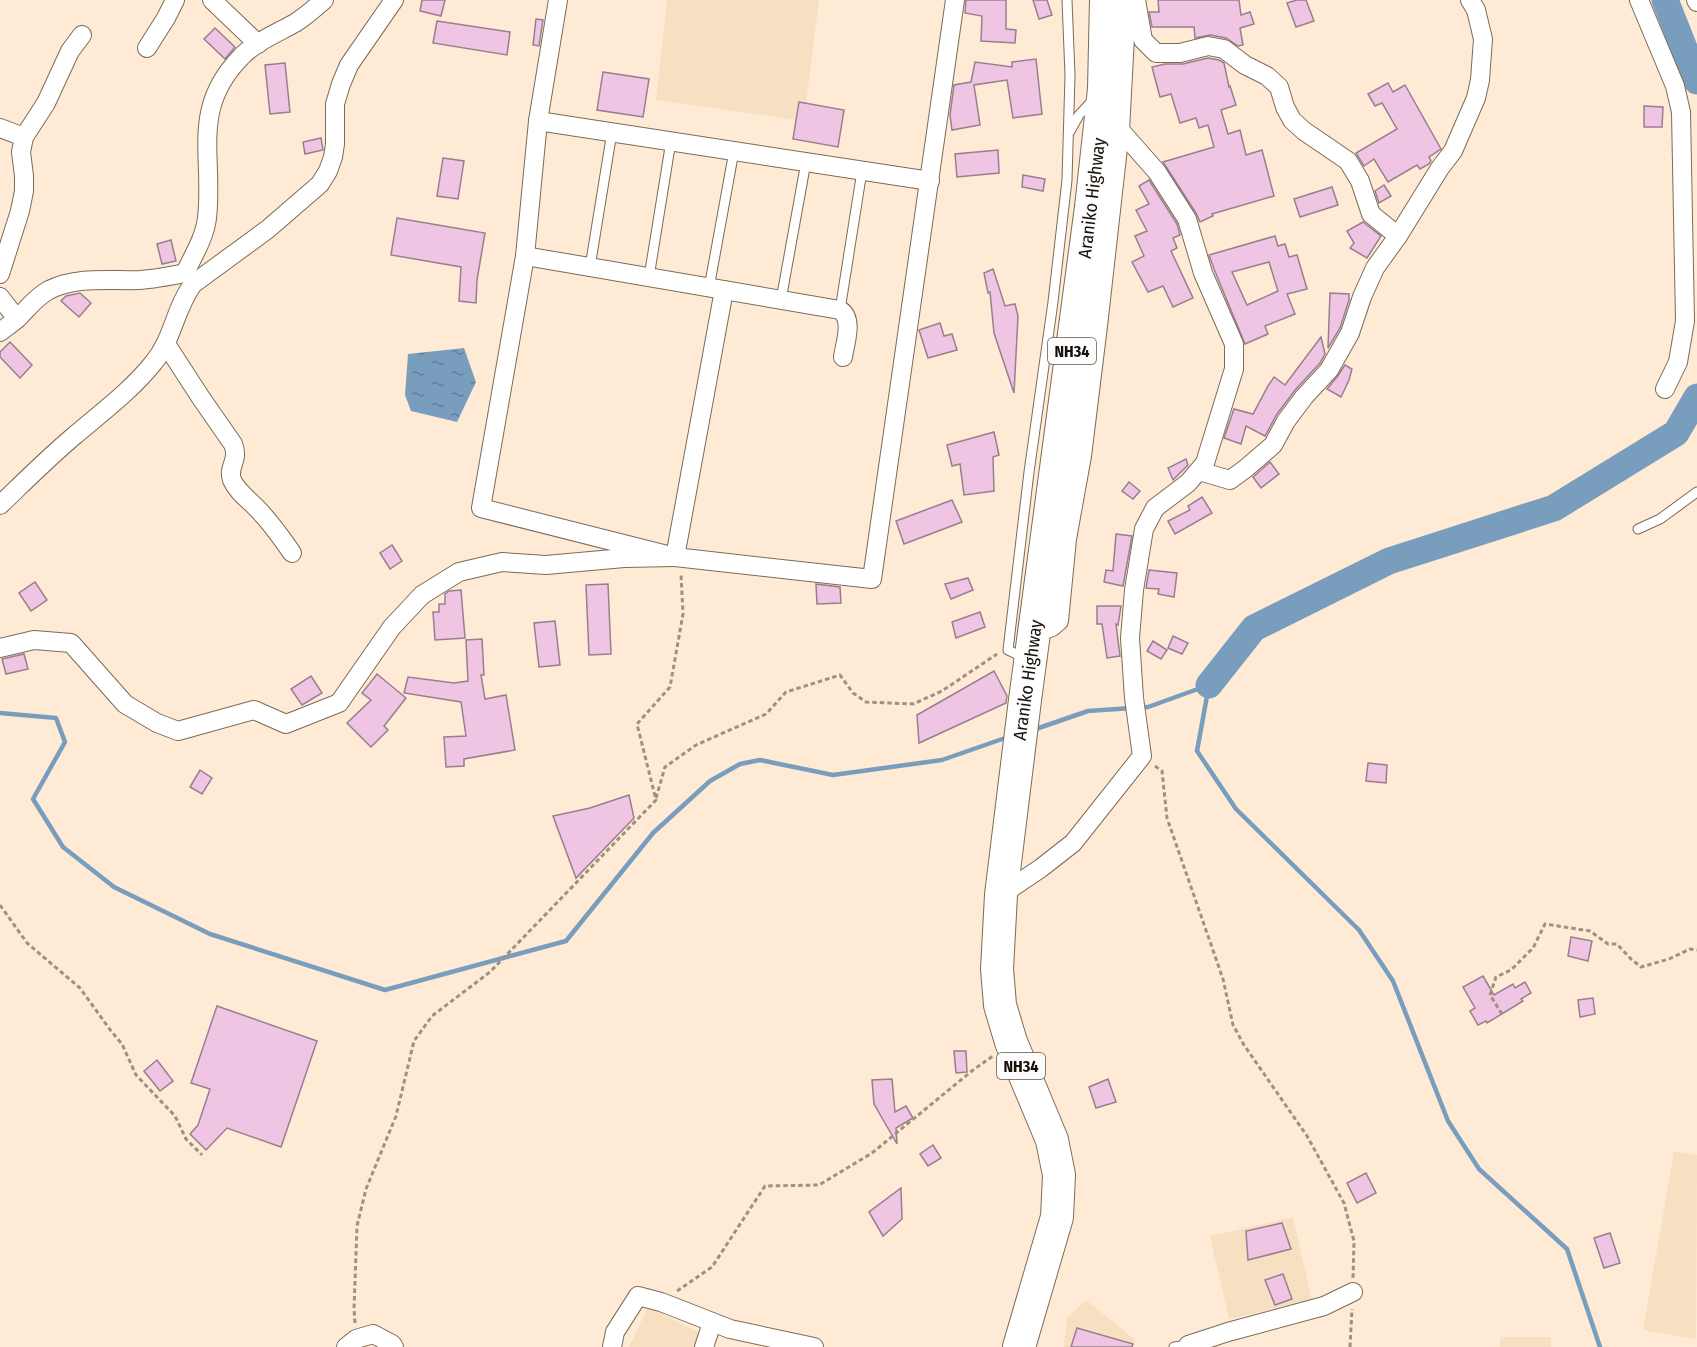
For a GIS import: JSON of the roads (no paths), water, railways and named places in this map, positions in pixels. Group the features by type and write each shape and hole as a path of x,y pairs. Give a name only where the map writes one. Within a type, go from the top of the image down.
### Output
{"highway":[{"name":"Araniko Highway","path":"1019,1347 1057,1218 1059,1175 1052,1140 1011,1042 1000,1005 997,969 1000,895 1024,699 1026,602 1055,381 1076,316 1079,254 1111,126 1104,89 1106,0"}],"street":[{"path":"147,48 175,0"},
{"path":"212,0 258,44"},
{"path":"0,505 141,376 166,344 184,296 207,220 206,138 208,116 216,91 242,55 298,21 324,0"},
{"path":"0,332 17,319 37,298 64,285 102,280 189,279 268,229 320,184 328,171 335,144 335,104 345,74 349,64 394,0"},
{"path":"558,0 538,121 525,256 481,508 675,557"},
{"path":"0,648 34,640 71,643 125,704 157,723 178,731 255,710 286,724 339,703 392,627 422,595 459,572 502,562 546,565 624,558 675,557 872,579 956,0"},
{"path":"1000,895 1073,843 1142,756 1134,698 1130,638 1134,590 1144,529 1155,508 1188,483 1205,463 1234,369 1234,344 1203,273 1186,219 1157,172 1111,126 1127,0"},
{"path":"1136,0 1143,40 1156,53 1180,53 1208,46 1224,49 1245,65 1267,76 1279,87 1292,120 1348,161 1360,181 1371,214 1398,236"},
{"path":"1199,471 1230,480 1245,469 1273,445 1286,421 1329,370 1350,333 1375,268 1453,151 1476,98 1480,80 1483,39 1476,10 1470,0"},
{"path":"1639,0 1675,86 1681,112 1685,321 1678,362 1665,389"},
{"path":"0,274 22,201 24,176 21,152 24,137 46,103 70,51 82,34"},
{"path":"538,121 930,181"},
{"path":"0,128 24,137"},
{"path":"525,256 840,310 846,314 848,320 843,357"},
{"path":"675,557 716,289"},
{"path":"0,297 17,319"},
{"path":"1024,648 1059,621 1067,539 1082,456 1076,316"},
{"path":"166,344 236,451 236,460 231,468 231,476 235,485 262,513 292,553"},
{"path":"1185,1346 1324,1306 1353,1292"},
{"path":"612,1347 615,1332 638,1296 661,1302 730,1329 814,1347"},
{"path":"704,1347 712,1323"},
{"path":"351,1343 373,1334 394,1347"}],"lane":[{"path":"1067,0 1070,75 1067,180 1079,254"},
{"path":"1068,133 1079,115 1104,89"},
{"path":"590,267 612,132"},
{"path":"649,277 672,141"},
{"path":"716,289 735,151"},
{"path":"781,300 806,162"},
{"path":"840,310 862,171"},
{"path":"1638,529 1660,519 1697,492"}],"water":[{"path":"464,348 476,382 457,422 411,411 405,395 408,354"}],"waterway":[{"path":"1665,0 1697,81"},
{"path":"1209,685 1254,628 1389,561 1554,508 1676,433 1697,397"},
{"path":"1209,685 1197,751 1236,809 1359,930 1393,981 1448,1121 1479,1169 1567,1249 1600,1347"},
{"path":"1141,708 1209,685"},
{"path":"1033,730 1088,711 1132,708"},
{"path":"0,713 56,718 65,742 33,799 63,847 114,887 210,934 385,990 566,941 653,833 710,781 740,764 760,760 833,775 942,760 1008,737"}]}
